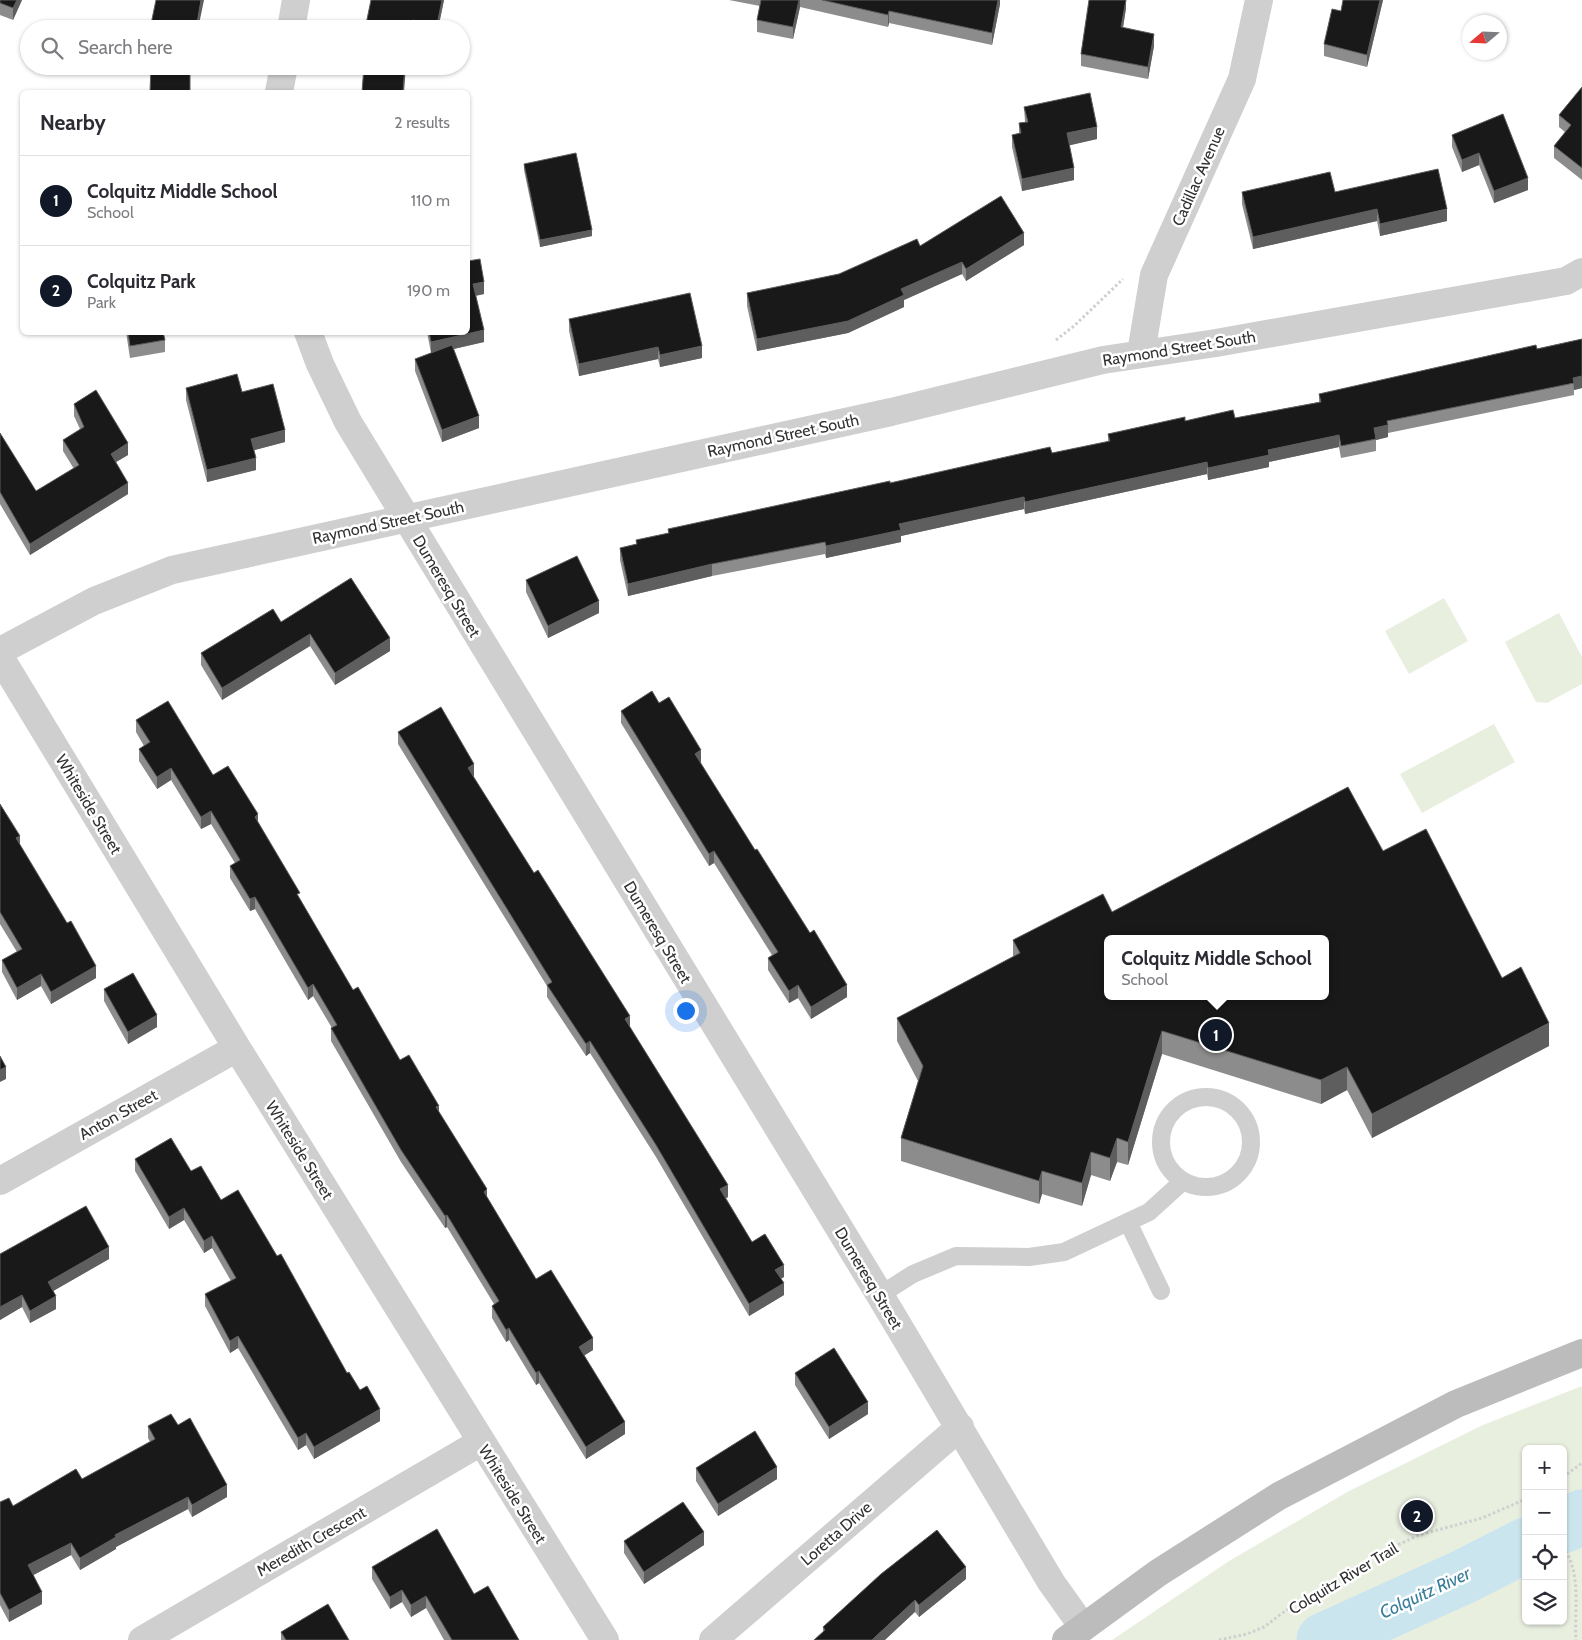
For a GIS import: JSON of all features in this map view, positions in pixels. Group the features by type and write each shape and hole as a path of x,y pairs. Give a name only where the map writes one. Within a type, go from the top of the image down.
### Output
{"main road":[{"path":"1075,1634 1158,1573 1279,1496 1456,1404 1582,1353"}],"street":[{"path":"293,20 296,0"},
{"name":"Cadillac Avenue","path":"1141,353 1154,275 1242,79 1259,0"},
{"path":"279,90 282,75"},
{"name":"Raymond Street South","path":"0,651 94,601 172,570 891,412 1103,360 1226,341 1566,281 1582,272"},
{"name":"Dumeresq Street","path":"309,335 320,364 348,422 960,1427 1051,1582 1075,1634"},
{"name":"Whiteside Street","path":"0,657 236,1048 605,1640"},
{"name":"Anton Street","path":"0,1181 236,1048"},
{"name":"Loretta Drive","path":"713,1640 960,1427"},
{"name":"Meredith Crescent","path":"142,1640 481,1442"}],"lane":[{"path":"1207,1096 1230,1103 1246,1120 1252,1143 1245,1166 1228,1183 1205,1188 1182,1182 1166,1165 1160,1142 1166,1119 1184,1102 1207,1096"},
{"path":"880,1295 913,1274 956,1256 1029,1257 1064,1252 1149,1212 1182,1182"},
{"path":"1128,1222 1161,1291"}],"path":[{"path":"1052,342 1074,326 1126,275"},
{"path":"1567,1474 1582,1462"},
{"name":"Colquitz River Trail","path":"1220,1640 1247,1634 1264,1627 1297,1602 1330,1585 1374,1556 1419,1535 1482,1518 1522,1501"},
{"path":"1567,1555 1576,1589 1574,1620 1576,1640"}],"green space":[{"path":"1444,598 1468,641 1409,674 1385,631"},
{"path":"1559,613 1582,657 1582,684 1547,703 1536,702 1505,642"},
{"path":"1494,724 1515,762 1422,813 1400,774"},
{"path":"1582,1386 1582,1640 1112,1640 1229,1561 1349,1491 1483,1425"}],"building":[{"path":"0,0 17,0 13,8 0,3"},
{"path":"156,0 201,0 198,20 152,20"},
{"path":"371,0 442,0 438,20 367,20"},
{"path":"761,0 799,0 793,27 757,20"},
{"path":"822,0 998,0 992,33 889,11 888,15"},
{"path":"1089,0 1126,0 1121,27 1154,34 1148,67 1081,54"},
{"path":"1343,0 1380,0 1367,55 1324,44 1332,9 1341,11"},
{"path":"151,75 190,75 190,90 150,90"},
{"path":"363,75 404,75 403,90 362,90"},
{"path":"1582,87 1582,168 1554,146 1571,125 1559,115"},
{"path":"1090,93 1097,127 1067,133 1074,168 1022,179 1012,135 1021,133 1019,123 1028,122 1024,107"},
{"path":"1503,114 1528,178 1494,191 1479,153 1462,160 1452,135"},
{"path":"576,153 592,230 540,240 524,164"},
{"path":"1438,169 1447,209 1380,224 1377,209 1253,237 1242,192 1330,172 1335,192"},
{"path":"1001,196 1024,233 966,269 962,262 901,289 904,295 848,321 757,339 747,293 839,274 917,239 920,246"},
{"path":"480,259 484,282 473,284 484,330 470,333 470,261"},
{"path":"690,293 702,346 660,355 658,347 579,364 569,319"},
{"path":"128,335 164,335 165,340 130,346"},
{"path":"430,335 462,335 431,342"},
{"path":"1582,339 1582,376 1573,378 1574,383 1387,421 1388,425 1374,428 1376,439 1341,446 1339,435 1268,450 1269,455 1208,468 1207,462 1025,502 1024,497 899,524 901,530 826,546 825,542 712,564 628,584 620,548 637,544 636,540 669,533 668,529 890,481 890,483 1050,447 1052,453 1110,441 1108,434 1185,417 1185,421 1233,410 1235,418 1321,402 1319,394 1536,345 1537,349"},
{"path":"452,345 479,416 442,430 415,359"},
{"path":"237,374 242,392 273,384 285,430 251,439 256,458 207,470 186,388"},
{"path":"96,390 128,443 111,454 128,483 30,544 0,492 0,433 36,491 79,465 63,440 84,427 74,404"},
{"path":"577,556 599,601 548,626 526,580"},
{"path":"351,578 390,638 335,673 310,634 222,688 201,653 273,609 281,622"},
{"path":"652,691 659,703 669,697 701,750 695,754 810,933 814,930 847,985 811,1007 798,985 789,991 768,958 778,952 714,851 709,854 621,711"},
{"path":"168,701 213,775 228,766 258,814 255,817 300,893 297,894 353,990 358,987 400,1060 409,1055 439,1106 436,1107 487,1189 484,1192 536,1279 551,1270 593,1338 579,1347 625,1422 586,1447 539,1371 536,1373 509,1328 506,1330 492,1306 499,1301 447,1215 445,1216 401,1150 331,1028 337,1025 313,984 308,988 255,897 250,899 230,866 240,860 211,811 201,817 171,768 157,777 139,749 150,742 136,720"},
{"path":"441,707 474,764 468,768 534,873 538,870 630,1016 625,1019 728,1185 720,1189 752,1242 765,1234 784,1265 775,1270 784,1283 749,1304 656,1145 590,1041 586,1044 547,985 552,982 398,732"},
{"path":"1348,787 1383,851 1426,829 1502,978 1521,967 1549,1023 1372,1114 1347,1067 1321,1080 1162,1031 1128,1142 1117,1138 1110,1158 1091,1152 1082,1183 1042,1171 1039,1181 901,1138 923,1066 897,1018 1020,953 1013,940 1103,894 1112,912"},
{"path":"0,804 20,836 16,838 67,923 71,921 96,966 51,992 41,974 17,988 2,960 22,949 0,912"},
{"path":"133,973 157,1015 128,1032 104,989"},
{"path":"0,1056 6,1067 0,1070"},
{"path":"171,1138 191,1171 201,1166 221,1200 238,1190 277,1256 281,1254 347,1373 349,1372 360,1390 367,1386 380,1409 314,1447 306,1433 298,1438 238,1336 230,1341 205,1294 236,1278 212,1236 204,1241 184,1208 169,1217 135,1159"},
{"path":"86,1206 109,1247 48,1282 56,1296 30,1311 22,1295 0,1307 0,1254"},
{"path":"834,1348 868,1402 829,1427 795,1373"},
{"path":"171,1414 178,1425 190,1418 227,1485 192,1505 188,1497 115,1535 116,1537 80,1558 71,1543 28,1565 42,1592 9,1610 0,1593 0,1502 9,1498 13,1506 76,1469 82,1479 155,1439 148,1426"},
{"path":"755,1431 777,1467 718,1504 696,1468"},
{"path":"683,1502 704,1532 644,1572 624,1541"},
{"path":"437,1529 474,1594 488,1586 519,1640 452,1640 426,1596 411,1605 402,1590 390,1597 372,1567"},
{"path":"937,1530 966,1567 919,1605 915,1600 872,1640 814,1640 825,1630 823,1627 881,1574"},
{"path":"328,1604 349,1640 286,1640 281,1632"}],"waterway":[{"name":"Colquitz River","path":"1567,1524 1582,1517"},
{"name":"Colquitz River","path":"1324,1640 1463,1577 1522,1547"}],"place":[{"name":"Colquitz Middle School","path":"1216,1035"},
{"name":"Colquitz Park","path":"1417,1516"}]}
